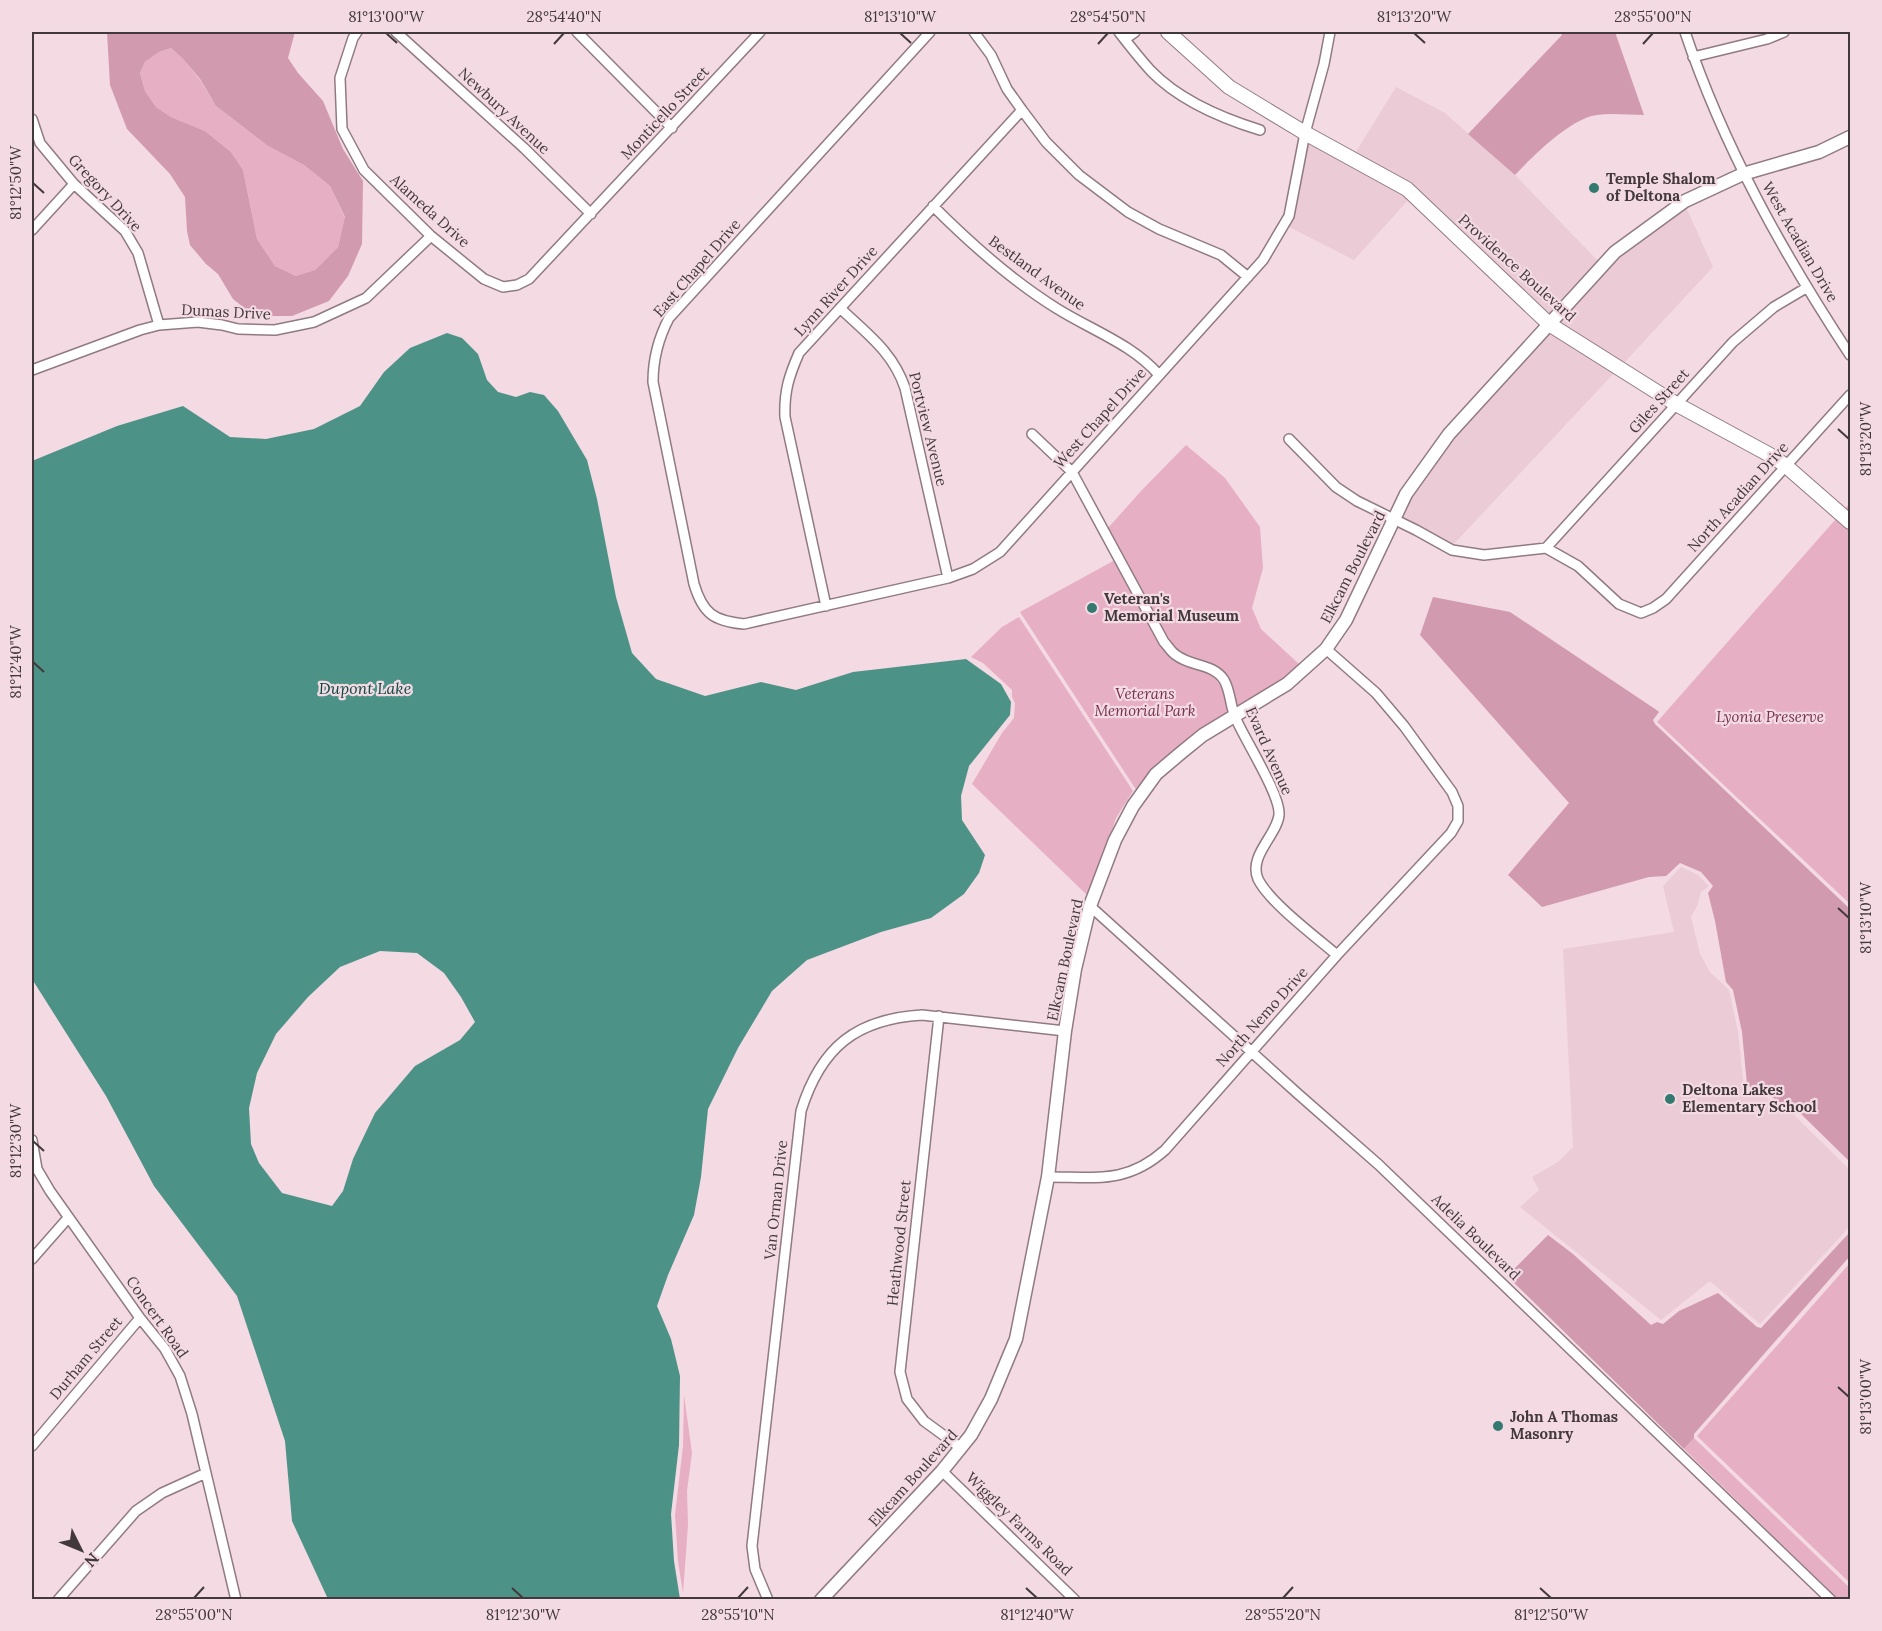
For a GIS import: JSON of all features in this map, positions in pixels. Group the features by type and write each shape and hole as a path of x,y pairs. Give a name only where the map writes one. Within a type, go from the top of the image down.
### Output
{"main road":[{"name":"Providence Boulevard","path":"1168,32 1228,87 1305,133 1407,189 1549,324 1676,404 1770,455 1851,522"}],"street":[{"name":"Alameda Drive","path":"357,32 340,78 342,129 363,170 431,236 484,279 502,287 517,285 529,279 591,214"},
{"name":"Newbury Avenue","path":"396,32 524,148 591,214"},
{"path":"577,32 672,128"},
{"name":"East Chapel Drive","path":"713,616 698,599 694,584 653,382 653,366 660,336 669,318 930,32"},
{"path":"974,32 991,55 1007,89 1022,110 1046,142 1079,175 1128,212 1159,229 1221,255 1248,277"},
{"path":"1135,32 1122,35 1152,72 1198,105 1226,120 1260,130"},
{"name":"West Chapel Drive","path":"713,616 724,622 744,624 826,606 948,578 974,569 1000,552 1263,260 1282,231 1289,216 1305,133 1324,64 1330,32"},
{"name":"West Acadian Drive","path":"1685,32 1693,57 1743,174 1806,288 1851,355"},
{"path":"1693,57 1767,39 1784,32"},
{"name":"Monticello Street","path":"591,214 672,128 755,34"},
{"name":"Lynn River Drive","path":"826,606 785,417 784,399 788,378 800,353 1022,110"},
{"name":"Gregory Drive","path":"32,119 40,143 74,184 125,231 138,253 159,325"},
{"name":"Elkcam Boulevard","path":"821,1599 942,1471 971,1435 991,1399 1016,1339 1048,1178 1065,1031 1075,969 1090,906 1120,831 1133,806 1156,774 1203,735 1287,684 1326,649 1346,620 1406,494 1449,434 1615,252 1685,201 1743,174 1819,152 1851,137"},
{"path":"32,230 74,184"},
{"name":"Bestland Avenue","path":"933,206 970,242 1008,274 1056,308 1128,349 1160,375"},
{"name":"Dumas Drive","path":"32,370 159,325 198,322 238,329 275,330 314,322 366,298 431,236"},
{"name":"Giles Street","path":"1546,548 1733,342 1774,308 1806,288"},
{"name":"Portview Avenue","path":"840,308 889,355 900,372 948,578"},
{"name":"North Acadian Drive","path":"1546,548 1578,566 1619,604 1641,613 1653,608 1666,599 1851,395"},
{"name":"Evard Avenue","path":"1032,434 1072,472 1164,642 1175,655 1217,672 1225,682 1234,717 1274,792 1279,815 1257,861 1257,877 1277,903 1337,955"},
{"path":"1289,439 1336,487 1357,501 1452,550 1484,555 1546,548"},
{"name":"North Nemo Drive","path":"1048,1178 1101,1178 1128,1174 1151,1162 1165,1150 1337,955 1451,833 1458,821 1458,806 1452,792 1404,726 1376,693 1326,649"},
{"name":"Adelia Boulevard","path":"1090,906 1379,1165 1831,1599"},
{"name":"Van Orman Drive","path":"768,1599 755,1569 752,1546 801,1111 808,1086 820,1065 837,1046 859,1030 898,1016 939,1016 1065,1031"},
{"name":"Heathwood Street","path":"939,1016 900,1372 907,1399 924,1421 961,1448"},
{"name":"Concert Road","path":"32,1140 37,1169 68,1218 165,1349 180,1376 192,1414 236,1599"},
{"path":"32,1259 68,1218"},
{"name":"Durham Street","path":"32,1446 140,1318"},
{"name":"Wiggley Farms Road","path":"942,1471 1075,1599"},
{"path":"58,1599 135,1511 162,1493 206,1473"}],"shaded area":[{"path":"107,32 232,34 237,32 295,32 288,58 323,101 343,149 363,181 362,244 348,276 329,301 292,316 254,316 233,299 218,274 190,245 185,197 170,174 127,129 110,85","holes":["171,48 200,79 216,106 268,146 304,165 330,186 345,217 338,247 315,270 296,276 275,266 257,239 243,170 231,152 205,131 171,117 156,107 145,91 140,73 145,62 159,52"]},
{"path":"1563,32 1615,32 1644,115 1603,114 1576,123 1553,139 1515,175 1468,134"},
{"path":"1396,87 1445,113 1515,175 1599,262 1549,317 1410,186 1354,155"},
{"path":"1309,141 1410,198 1354,260 1289,227 1296,209"},
{"path":"1686,207 1713,267 1622,365 1556,323 1618,256"},
{"path":"1550,330 1615,372 1452,546 1401,517 1410,497 1453,437"},
{"path":"1433,597 1510,612 1658,711 1653,720 1655,724 1850,909 1850,1162 1798,1111 1779,1102 1762,1089 1747,1085 1742,1032 1733,990 1726,982 1708,893 1713,886 1701,872 1680,863 1666,876 1649,877 1542,907 1508,875 1569,803 1420,635"},
{"name":"Deltona Lakes Elementary School","path":"1681,867 1698,875 1709,886 1701,892 1691,917 1700,954 1710,972 1729,990 1738,1032 1744,1087 1761,1093 1777,1105 1789,1110 1850,1170 1850,1226 1760,1324 1710,1281 1661,1320 1520,1207 1539,1190 1532,1177 1558,1162 1573,1147 1563,949 1674,932 1663,886"},
{"path":"1850,1232 1850,1256 1694,1434 1694,1438 1684,1449 1507,1276 1548,1235 1573,1254 1651,1325 1657,1322 1663,1324 1679,1311 1718,1293 1761,1328"}],"green space":[{"path":"171,48 200,80 216,106 268,146 304,165 330,186 345,218 338,247 315,270 296,276 275,266 257,239 243,170 231,152 205,131 171,117 156,107 145,91 140,73 145,62 159,52"},
{"path":"1186,445 1225,478 1260,527 1263,568 1252,608 1261,629 1300,665 1280,682 1238,709 1231,686 1218,668 1186,656 1168,639 1108,528"},
{"name":"Lyonia Preserve","path":"1850,503 1850,904 1657,722"},
{"name":"Veterans Memorial Park","path":"1115,560 1166,652 1181,661 1211,672 1227,699 1228,710 1222,718 1137,791 1020,612"},
{"path":"1019,617 1133,791 1116,818 1098,873 1087,895 972,784 1002,733 1014,718 1015,703 1012,690 983,663 971,657 1002,627"},
{"path":"1850,1263 1850,1583 1697,1436"},
{"path":"684,1395 692,1453 687,1491 688,1525 683,1593 675,1515 683,1446"},
{"path":"1694,1438 1850,1588 1850,1599 1838,1599 1684,1449"}],"water":[{"name":"Dupont Lake","path":"447,333 462,338 478,354 487,380 498,392 516,397 530,392 544,395 558,411 587,460 616,597 632,653 656,679 705,696 761,682 796,690 853,672 966,659 1001,684 1011,702 1010,715 969,766 961,796 962,820 985,855 979,873 964,894 931,918 881,932 807,960 772,991 738,1048 708,1109 701,1177 694,1215 657,1306 671,1339 680,1376 679,1445 671,1514 674,1561 680,1599 328,1599 292,1521 285,1441 237,1296 154,1186 106,1096 32,979 32,461 117,426 183,406 230,437 266,439 314,429 360,406 384,372 410,348","holes":["380,951 417,953 444,973 475,1022 460,1040 415,1066 375,1113 353,1159 343,1191 332,1206 282,1193 259,1163 251,1144 249,1108 257,1073 276,1034 308,997 340,967"]}],"place":[{"name":"Temple Shalom of Deltona","path":"1594,188"},
{"name":"Veteran's Memorial Museum","path":"1092,608"},
{"name":"Deltona Lakes Elementary School","path":"1670,1099"},
{"name":"John A Thomas Masonry","path":"1498,1426"}]}
